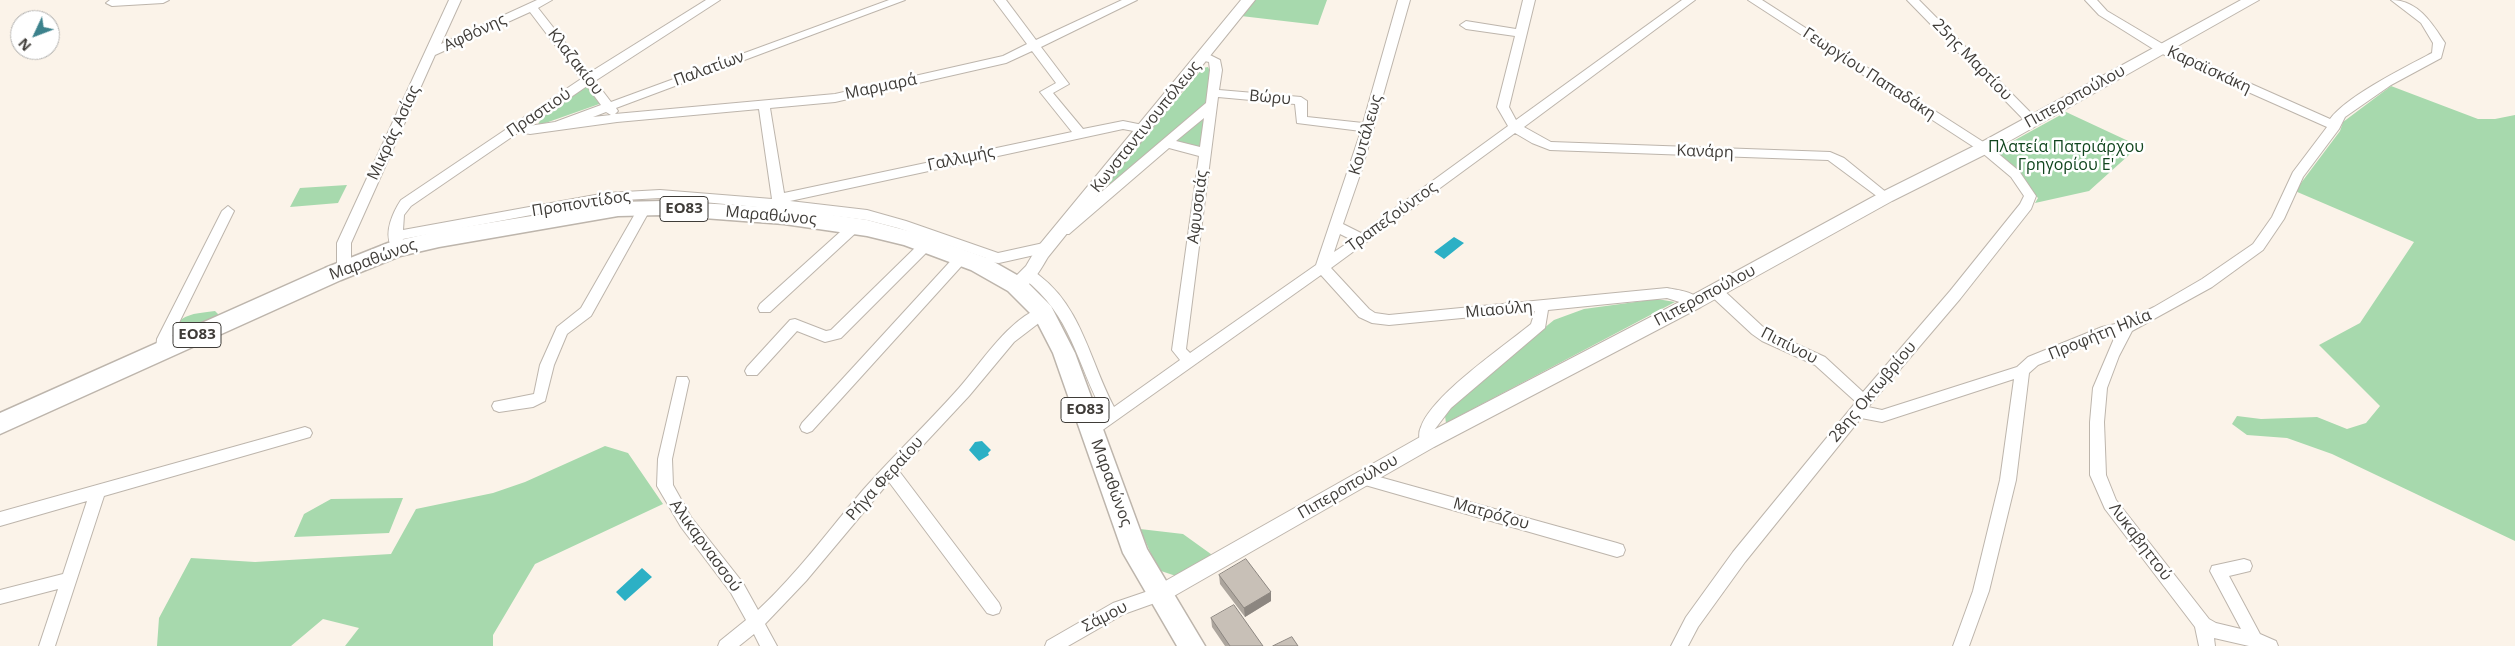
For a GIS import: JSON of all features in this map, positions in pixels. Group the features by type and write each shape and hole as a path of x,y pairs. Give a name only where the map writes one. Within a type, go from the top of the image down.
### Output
{"main road":[{"name":"Μαραθώνος","path":"0,424 344,269 396,243 428,241 581,214 646,208 764,214 856,226 896,234 1012,274 1043,312 1061,347 1136,553 1192,646"}],"street":[{"path":"113,2 163,0"},
{"name":"Μικράς Ασίας","path":"344,269 344,243 455,0"},
{"name":"Αφθόνης","path":"431,53 546,0"},
{"name":"Πραστιού","path":"396,243 398,215 406,203 589,79 714,0"},
{"name":"Παλατίων","path":"517,128 530,130 557,126 900,0"},
{"path":"1000,0 1063,84 1046,92 1080,134"},
{"name":"Μαρμαρά","path":"557,126 617,118 835,98 988,64 1036,46 1131,0"},
{"name":"Κωνσταντινουπόλεως","path":"1012,274 1026,261 1048,247 1204,57 1248,0"},
{"name":"Κουτάλεως","path":"1322,267 1338,226 1404,0"},
{"path":"1516,127 1504,113 1503,107 1529,0"},
{"name":"Τραπεζούντος","path":"1092,430 1362,239 1689,0"},
{"name":"Γεωργίου Παπαδάκη","path":"1754,0 1984,148"},
{"name":"25ης Μαρτίου","path":"1913,0 2031,120"},
{"name":"Καραϊσκάκη","path":"2092,0 2103,13 2162,48 2335,126"},
{"name":"Πιπεροπούλου","path":"1160,594 1427,442 1695,302 1886,197 1984,148 2031,120 2252,0"},
{"name":"Προφήτη Ηλία","path":"1861,406 1882,416 2022,371 2033,361 2107,331 2127,327 2207,283 2258,247 2278,219 2297,175 2335,126 2336,120 2341,114 2387,82 2437,55 2439,43 2425,21 2397,0"},
{"name":"Κλαζακίου","path":"532,7 617,118"},
{"path":"1466,25 1521,33"},
{"path":"438,38 457,40"},
{"name":"Αφυσσιάς","path":"1190,362 1179,350 1216,70 1214,60 1204,57"},
{"path":"1048,247 1166,143 1212,99"},
{"name":"Βώρυ","path":"1212,99 1301,101 1301,120 1367,128"},
{"path":"764,105 778,201"},
{"name":"Γαλλιμής","path":"778,201 1123,125 1144,129"},
{"name":"Κανάρη","path":"1516,127 1541,143 1550,146 1830,156 1840,161 1886,197"},
{"path":"1166,143 1205,153"},
{"name":"28ης Οκτωβρίου","path":"1679,646 1692,622 1739,557 2026,206 2030,196 2021,182 2000,160 1984,148"},
{"name":"Προποντίδος","path":"396,243 606,197 660,194 778,201 867,215 901,224 1050,292 1064,311 1101,397 1112,416"},
{"path":"499,406 533,401 540,397 547,365 562,331 586,312 646,208"},
{"path":"164,350 164,339 228,211"},
{"path":"765,308 856,226"},
{"path":"1338,226 1362,239"},
{"path":"752,371 795,324 828,337 836,334 926,244"},
{"path":"807,427 965,259"},
{"name":"Μιαούλη","path":"1322,267 1360,309 1372,318 1389,320 1667,293 1680,295 1695,302"},
{"name":"Πιπίνου","path":"1715,290 1757,330 1767,337 1820,361 1861,406"},
{"path":"1427,442 1428,428 1432,420 1460,392 1540,324 1542,306"},
{"name":"Ρήγα Φεραίου","path":"726,646 756,622 792,586 890,471 964,392 1010,335 1024,323 1043,312"},
{"name":"Λυκαβηττού","path":"2127,327 2112,356 2100,388 2097,422 2098,475 2110,504 2203,624"},
{"path":"1961,646 1981,591 2008,480 2022,371"},
{"name":"Αλικαρνασσού","path":"682,382 665,459 665,486 686,522 737,588 769,646"},
{"path":"0,519 306,432"},
{"path":"890,471 993,608"},
{"name":"Ματρόζου","path":"1364,479 1617,550"},
{"path":"47,646 97,492"},
{"path":"2244,566 2218,571 2262,643"},
{"path":"0,597 69,579"},
{"name":"Σάμου","path":"1053,646 1119,608 1160,594"},
{"path":"2203,624 2213,630 2262,643"},
{"path":"2203,624 2208,646"}],"green space":[{"path":"1254,0 1327,0 1318,25 1241,16"},
{"path":"1208,67 1210,71 1206,103 1092,201 1203,68"},
{"path":"587,82 602,103 537,126 545,112"},
{"path":"2391,86 2478,119 2495,119 2515,115 2515,541 2332,454 2287,438 2247,435 2232,424 2237,416 2261,419 2317,417 2347,429 2366,423 2380,406 2319,345 2360,323 2414,242 2295,191 2340,131 2343,122"},
{"name":"Πλατεία Πατριάρχου Γρηγορίου Ε'","path":"2066,112 2139,146 2089,191 2035,203 2038,198 1995,151"},
{"path":"1208,114 1203,150 1175,142"},
{"path":"347,185 338,203 290,207 300,188"},
{"path":"1657,299 1675,302 1446,423 1445,416 1463,394 1554,320 1584,309"},
{"path":"215,311 218,314 217,318 177,336 170,335 178,322 188,316"},
{"path":"605,446 628,453 663,504 535,564 493,635 493,646 345,646 359,628 323,619 291,646 157,646 159,618 191,558 255,562 391,554 416,509 493,493 525,482"},
{"path":"403,498 389,533 294,537 304,514 331,499"},
{"path":"1140,529 1183,534 1215,557 1176,576 1158,570"}],"water":[{"path":"1454,237 1464,243 1444,259 1434,252"},
{"path":"982,441 991,450 988,453 989,455 979,461 969,450 975,442"},
{"path":"642,568 652,577 625,601 616,592"}],"building":[{"path":"1246,559 1271,592 1244,608 1219,575"},
{"path":"1234,605 1263,646 1230,646 1211,618"},
{"path":"1292,637 1298,646 1273,646"}]}
